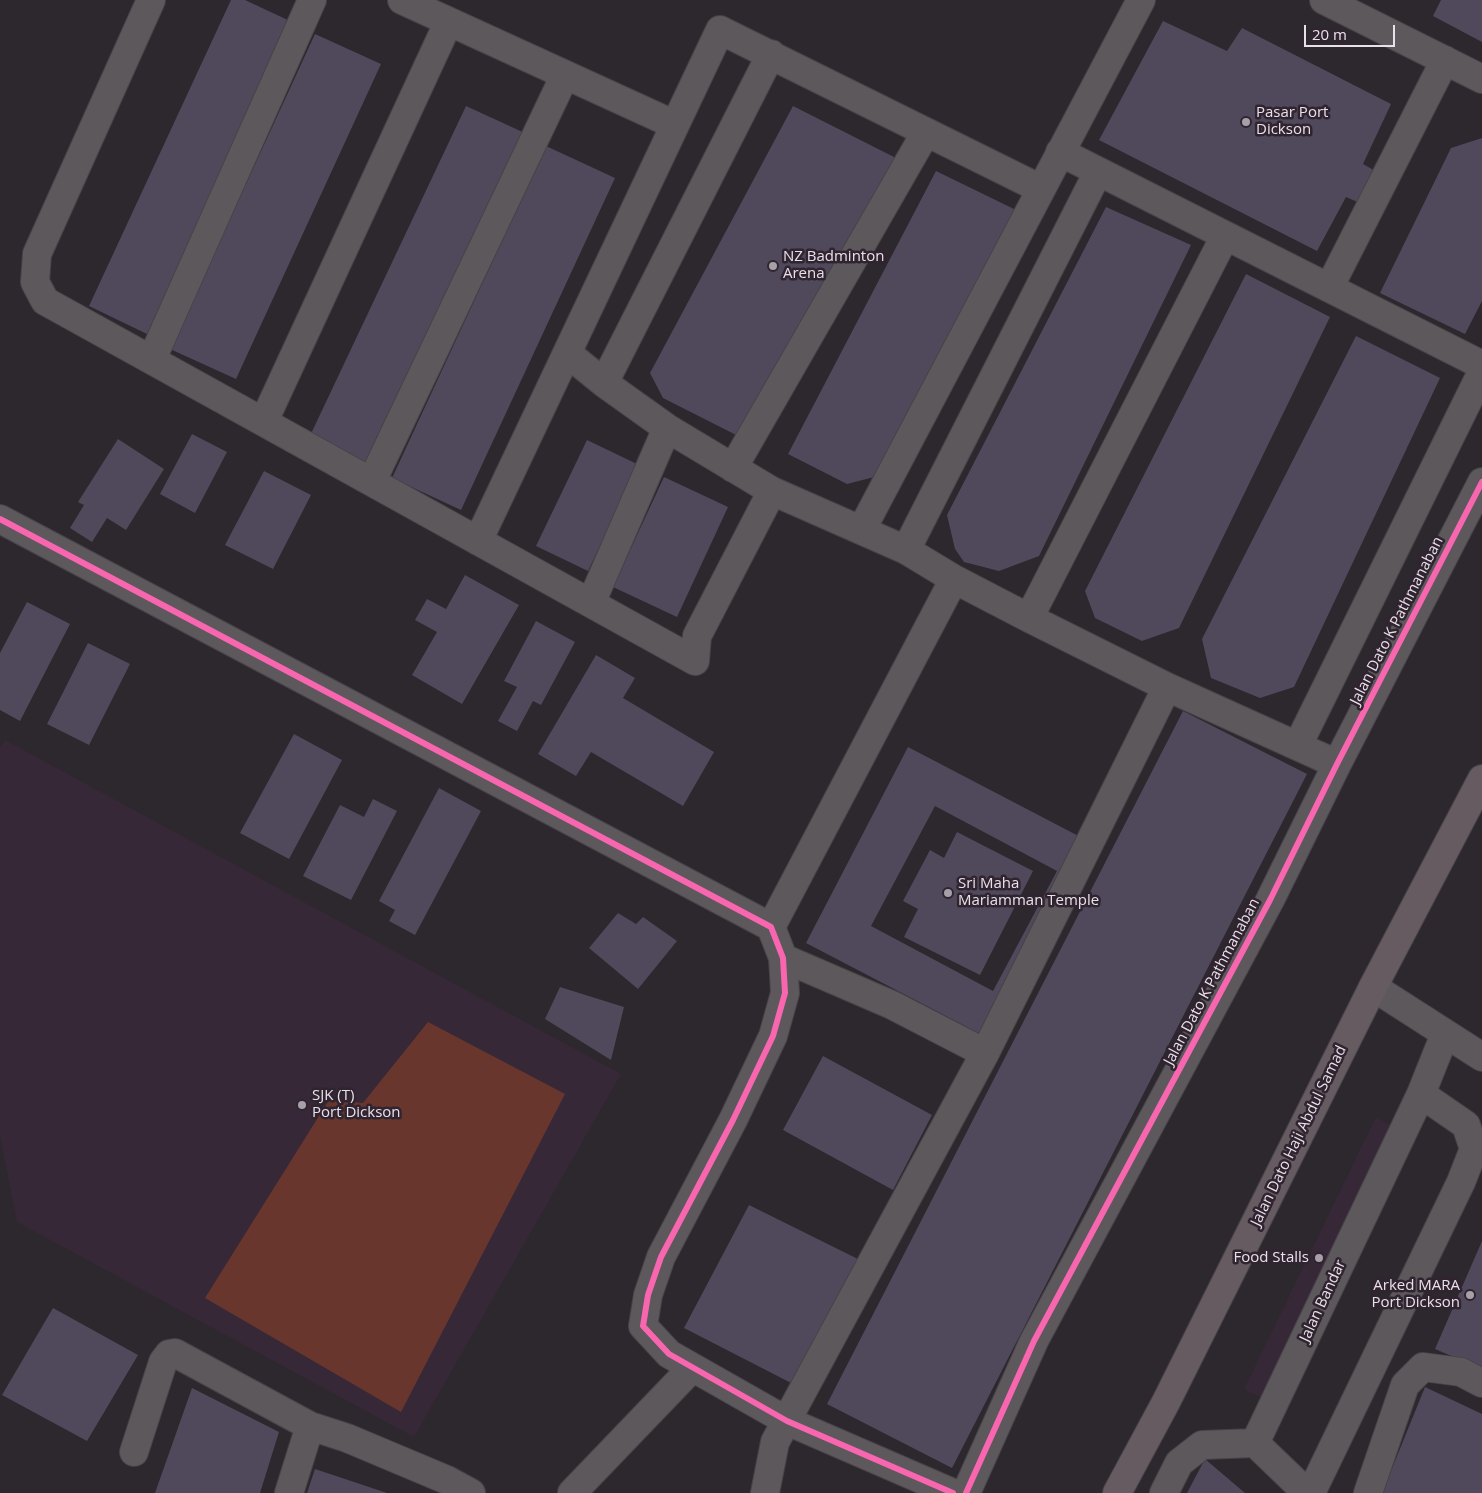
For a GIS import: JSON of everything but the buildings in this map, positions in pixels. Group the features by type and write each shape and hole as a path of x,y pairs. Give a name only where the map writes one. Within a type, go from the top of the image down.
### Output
{"main road":[{"name":"Jalan Dato Haji Abdul Samad","path":"1117,1493 1166,1402 1373,987 1482,779"}],"street":[{"path":"151,0 37,254 35,282 46,301 264,420 695,661 697,636 772,491"},
{"path":"152,359 312,0"},
{"path":"402,0 448,23 673,124"},
{"path":"862,529 1141,0"},
{"path":"1324,0 1482,79"},
{"path":"264,420 448,23"},
{"path":"478,541 568,353 673,124 720,30 1041,189"},
{"path":"604,382 771,54"},
{"path":"1329,288 1445,60"},
{"path":"372,481 565,75"},
{"path":"733,468 926,132"},
{"path":"1060,152 1482,365"},
{"path":"906,550 1098,172"},
{"path":"1029,618 1225,236"},
{"path":"568,353 667,428 772,491 906,550 954,579 1167,687 1337,764"},
{"path":"1298,745 1482,372"},
{"path":"591,603 667,428"},
{"name":"Jalan Dato K Pathmanaban","path":"966,1493 1034,1341 1270,900 1337,764 1482,482"},
{"path":"0,519 771,928 783,958 784,993 773,1036 734,1120 661,1258 648,1295 643,1326 669,1354 787,1421 953,1493"},
{"path":"771,928 954,579"},
{"path":"765,1493 775,1442 985,1053 1167,687"},
{"path":"783,958 892,1004 985,1053"},
{"path":"1373,987 1482,1057"},
{"name":"Jalan Bandar","path":"1256,1443 1420,1094 1445,1034"},
{"path":"1164,1493 1180,1463 1202,1445 1256,1443 1309,1493 1461,1182 1474,1149 1466,1125 1420,1094"},
{"path":"134,1452 163,1362 169,1354 175,1353 310,1426 347,1438 447,1480 471,1493"},
{"path":"1368,1493 1405,1385 1423,1367 1461,1372 1482,1383"},
{"path":"572,1493 692,1368"},
{"path":"288,1493 310,1426"}],"shaded area":[{"name":"SJK (T) Port Dickson","path":"5,740 621,1074 414,1437 17,1222 0,1136 0,747"},
{"path":"428,1022 565,1094 401,1412 205,1298 329,1100 363,1103"},
{"name":"Food Stalls","path":"1376,1117 1394,1127 1262,1398 1244,1389"}],"cycle path":[{"path":"966,1493 1034,1341 1270,900 1337,764 1482,482"},
{"path":"0,519 771,927 783,958 785,993 773,1036 733,1120 661,1257 648,1295 643,1326 669,1354 787,1421 953,1493"}],"place":[{"name":"Pasar Port Dickson","path":"1246,122"},
{"name":"NZ Badminton Arena","path":"773,266"},
{"name":"Sri Maha Mariamman Temple","path":"948,893"},
{"name":"SJK (T) Port Dickson","path":"302,1105"},
{"name":"Food Stalls","path":"1319,1258"},
{"name":"Arked MARA Port Dickson","path":"1470,1295"}]}
